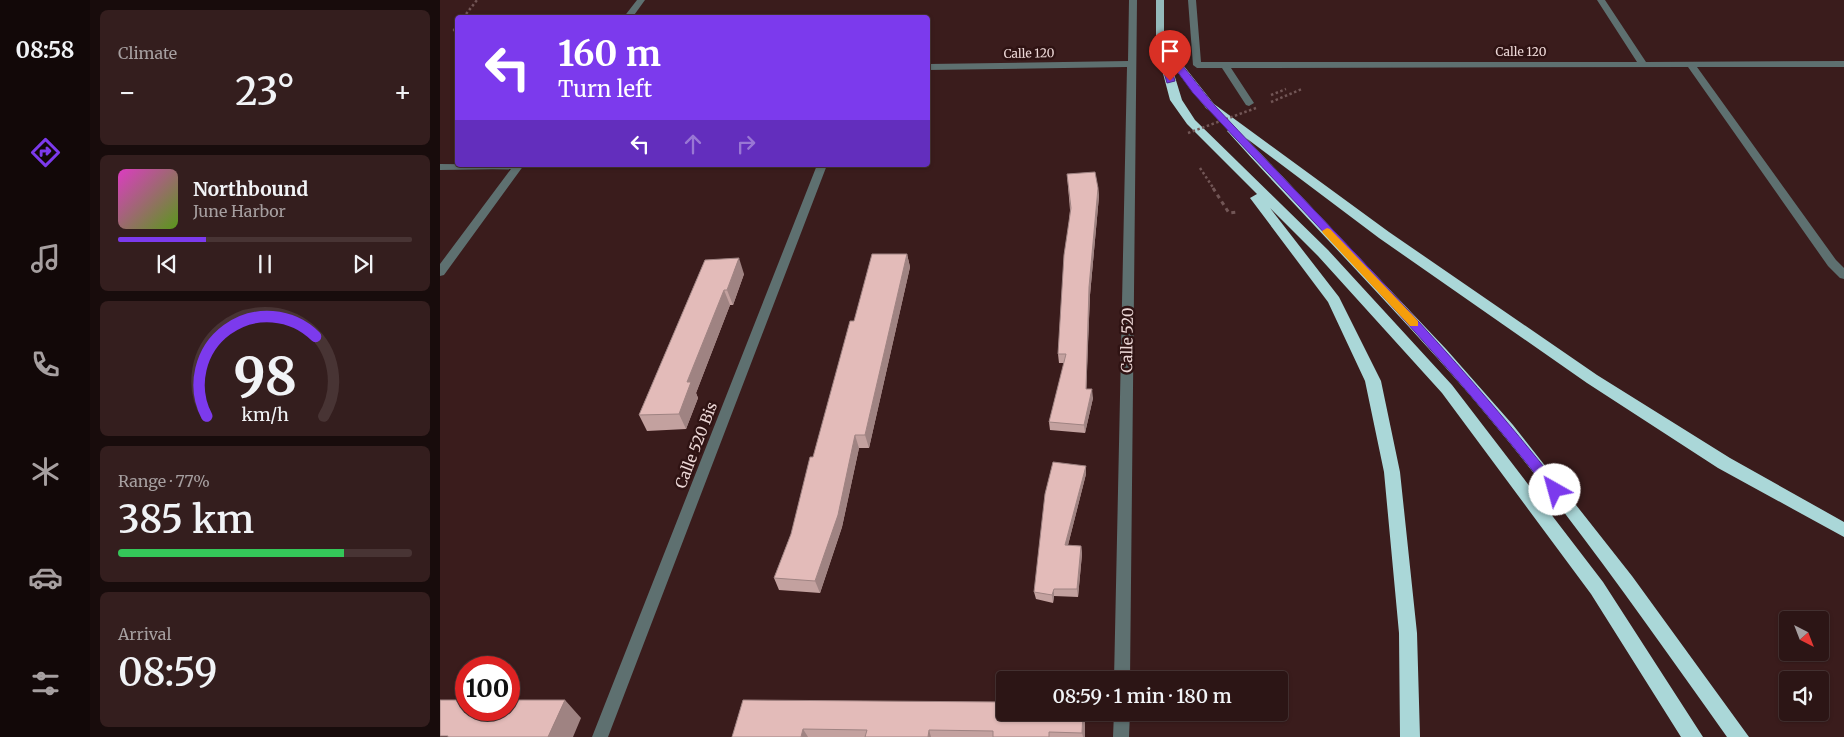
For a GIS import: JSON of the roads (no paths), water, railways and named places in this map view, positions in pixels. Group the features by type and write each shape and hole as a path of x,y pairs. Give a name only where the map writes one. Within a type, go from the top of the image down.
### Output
{"highway":[{"path":"1160,44 1210,106 1402,310 1507,429 1626,580 1739,737"},
{"path":"1160,44 1176,100 1191,122 1222,156 1323,253 1446,389 1597,588 1694,737"},
{"path":"1210,106 1384,235 1592,379 1724,463 1844,530"},
{"path":"1222,156 1334,300 1373,381 1394,491 1408,633 1410,737"}],"main road":[{"path":"1160,0 1160,44"}],"street":[{"path":"629,15 641,0"},
{"name":"Calle 520","path":"1122,671 1133,0"},
{"name":"Calle 120","path":"1192,0 1197,65 1844,64"},
{"path":"1602,0 1642,63"},
{"name":"Calle 120","path":"930,67 1131,64"},
{"path":"1690,64 1832,263 1844,275"},
{"path":"1225,65 1253,105"},
{"path":"440,167 455,167"},
{"path":"440,272 517,167"},
{"name":"Calle 520 Bis","path":"600,737 821,167"},
{"path":"1121,737 1122,721"}]}
